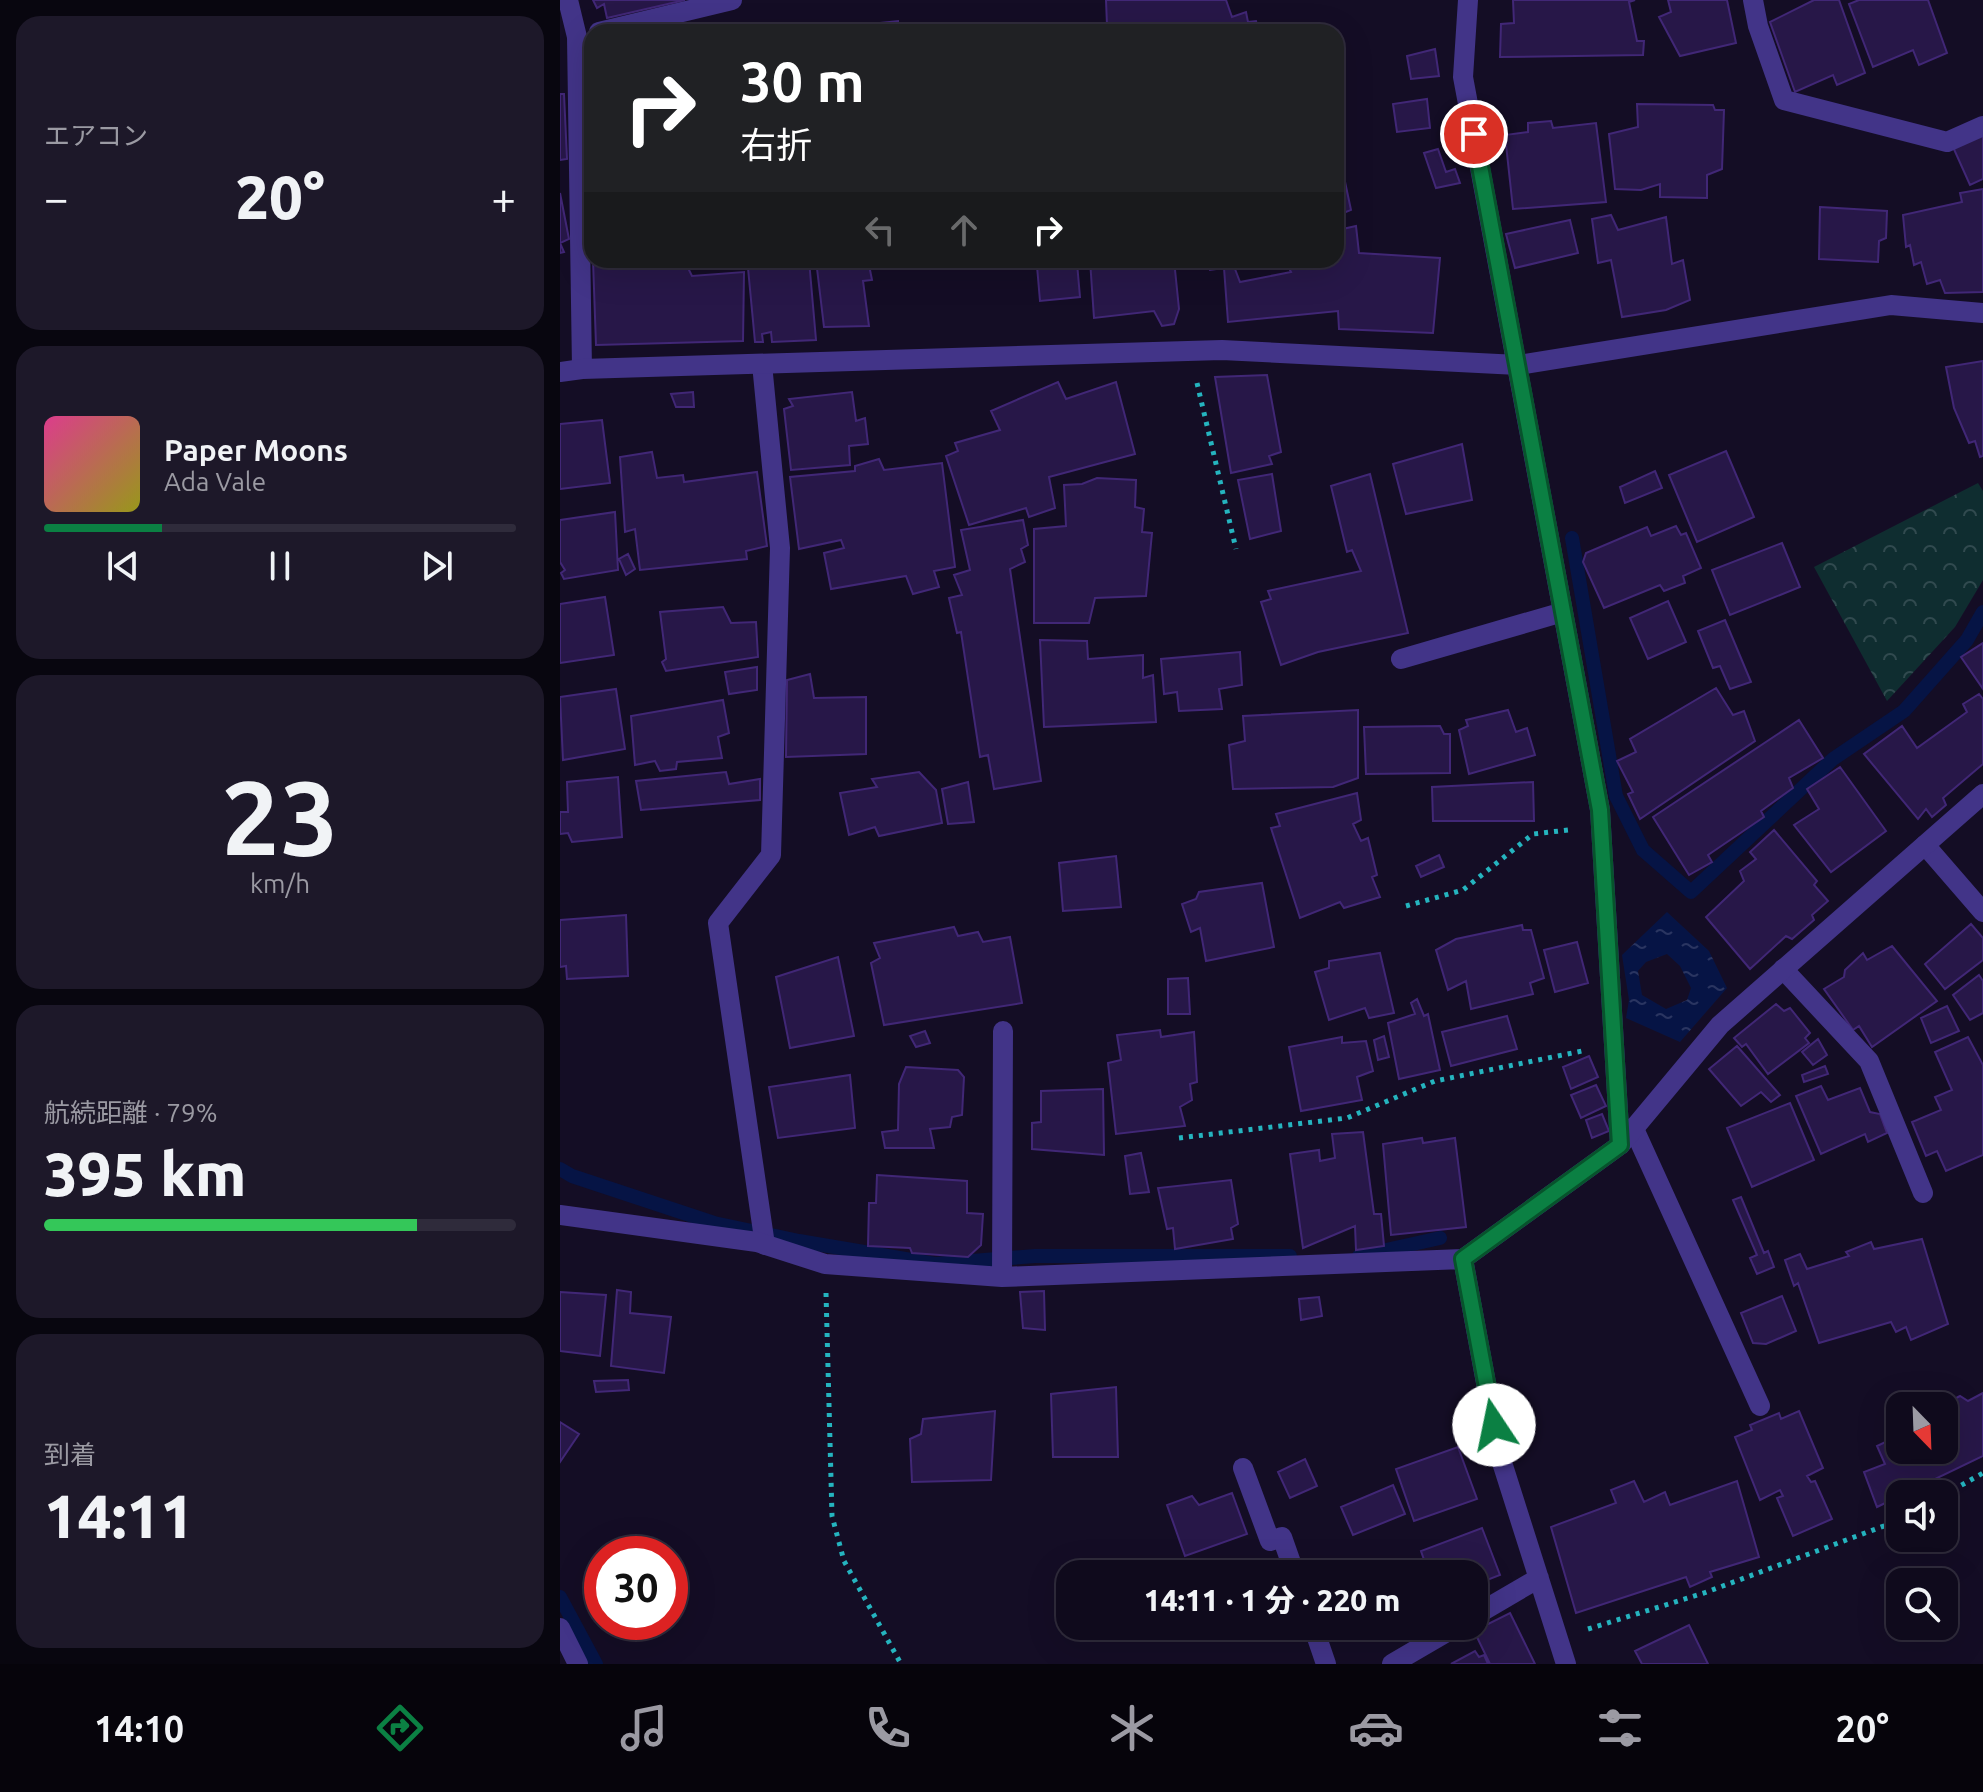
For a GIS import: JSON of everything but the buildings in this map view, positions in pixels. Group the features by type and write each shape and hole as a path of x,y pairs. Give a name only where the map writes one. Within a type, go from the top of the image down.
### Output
{"street":[{"path":"568,0 584,36 582,369"},
{"path":"632,24 732,0"},
{"path":"1468,0 1463,77 1601,827 1614,1044 1627,1137 1760,1406"},
{"path":"1753,0 1758,26 1784,100 1947,142 1983,126"},
{"path":"560,372 1222,350 1518,365 1891,305 1983,313"},
{"path":"762,364 780,548 771,855 718,923 765,1245"},
{"path":"1401,659 1563,612"},
{"path":"560,1215 765,1245 825,1264 1002,1277 1463,1259 1627,1137 1720,1025 1983,794"},
{"path":"1925,845 1983,912"},
{"path":"1783,969 1869,1061 1923,1193"},
{"path":"1002,1277 1003,1031"},
{"path":"1463,1259 1499,1453 1566,1664"},
{"path":"1243,1468 1270,1541 1282,1537 1290,1560"},
{"path":"1488,1608 1539,1578"},
{"path":"560,1628 578,1664"},
{"path":"1318,1640 1326,1664"},
{"path":"1392,1664 1433,1640"}],"path":[{"path":"1190,351 1236,549"},
{"path":"1406,906 1463,890 1533,834 1601,827"},
{"path":"1179,1138 1347,1118 1435,1081 1614,1044"},
{"path":"825,1264 832,1516 844,1561 901,1664"},
{"path":"1958,1487 1983,1473"},
{"path":"1558,1638 1704,1593 1886,1525"}],"green space":[{"path":"1978,483 1983,491 1983,580 1955,627 1887,701 1814,567"}],"water":[{"path":"1667,912 1709,951 1727,988 1680,1042 1626,1018 1629,1000 1622,955","holes":["1667,954 1680,966 1691,988 1687,1000 1666,1009 1642,995 1638,971 1646,962"]}],"waterway":[{"path":"1572,538 1616,796 1643,850 1691,892 1833,759 1904,711 1967,640 1983,612"},
{"path":"560,1169 572,1176 714,1223 935,1264 1035,1256 1290,1256"},
{"path":"1359,1256 1440,1238"},
{"path":"560,1597 596,1664"}],"route":[{"path":"1474,134 1600,810 1620,1145 1463,1259 1494,1425"}]}
